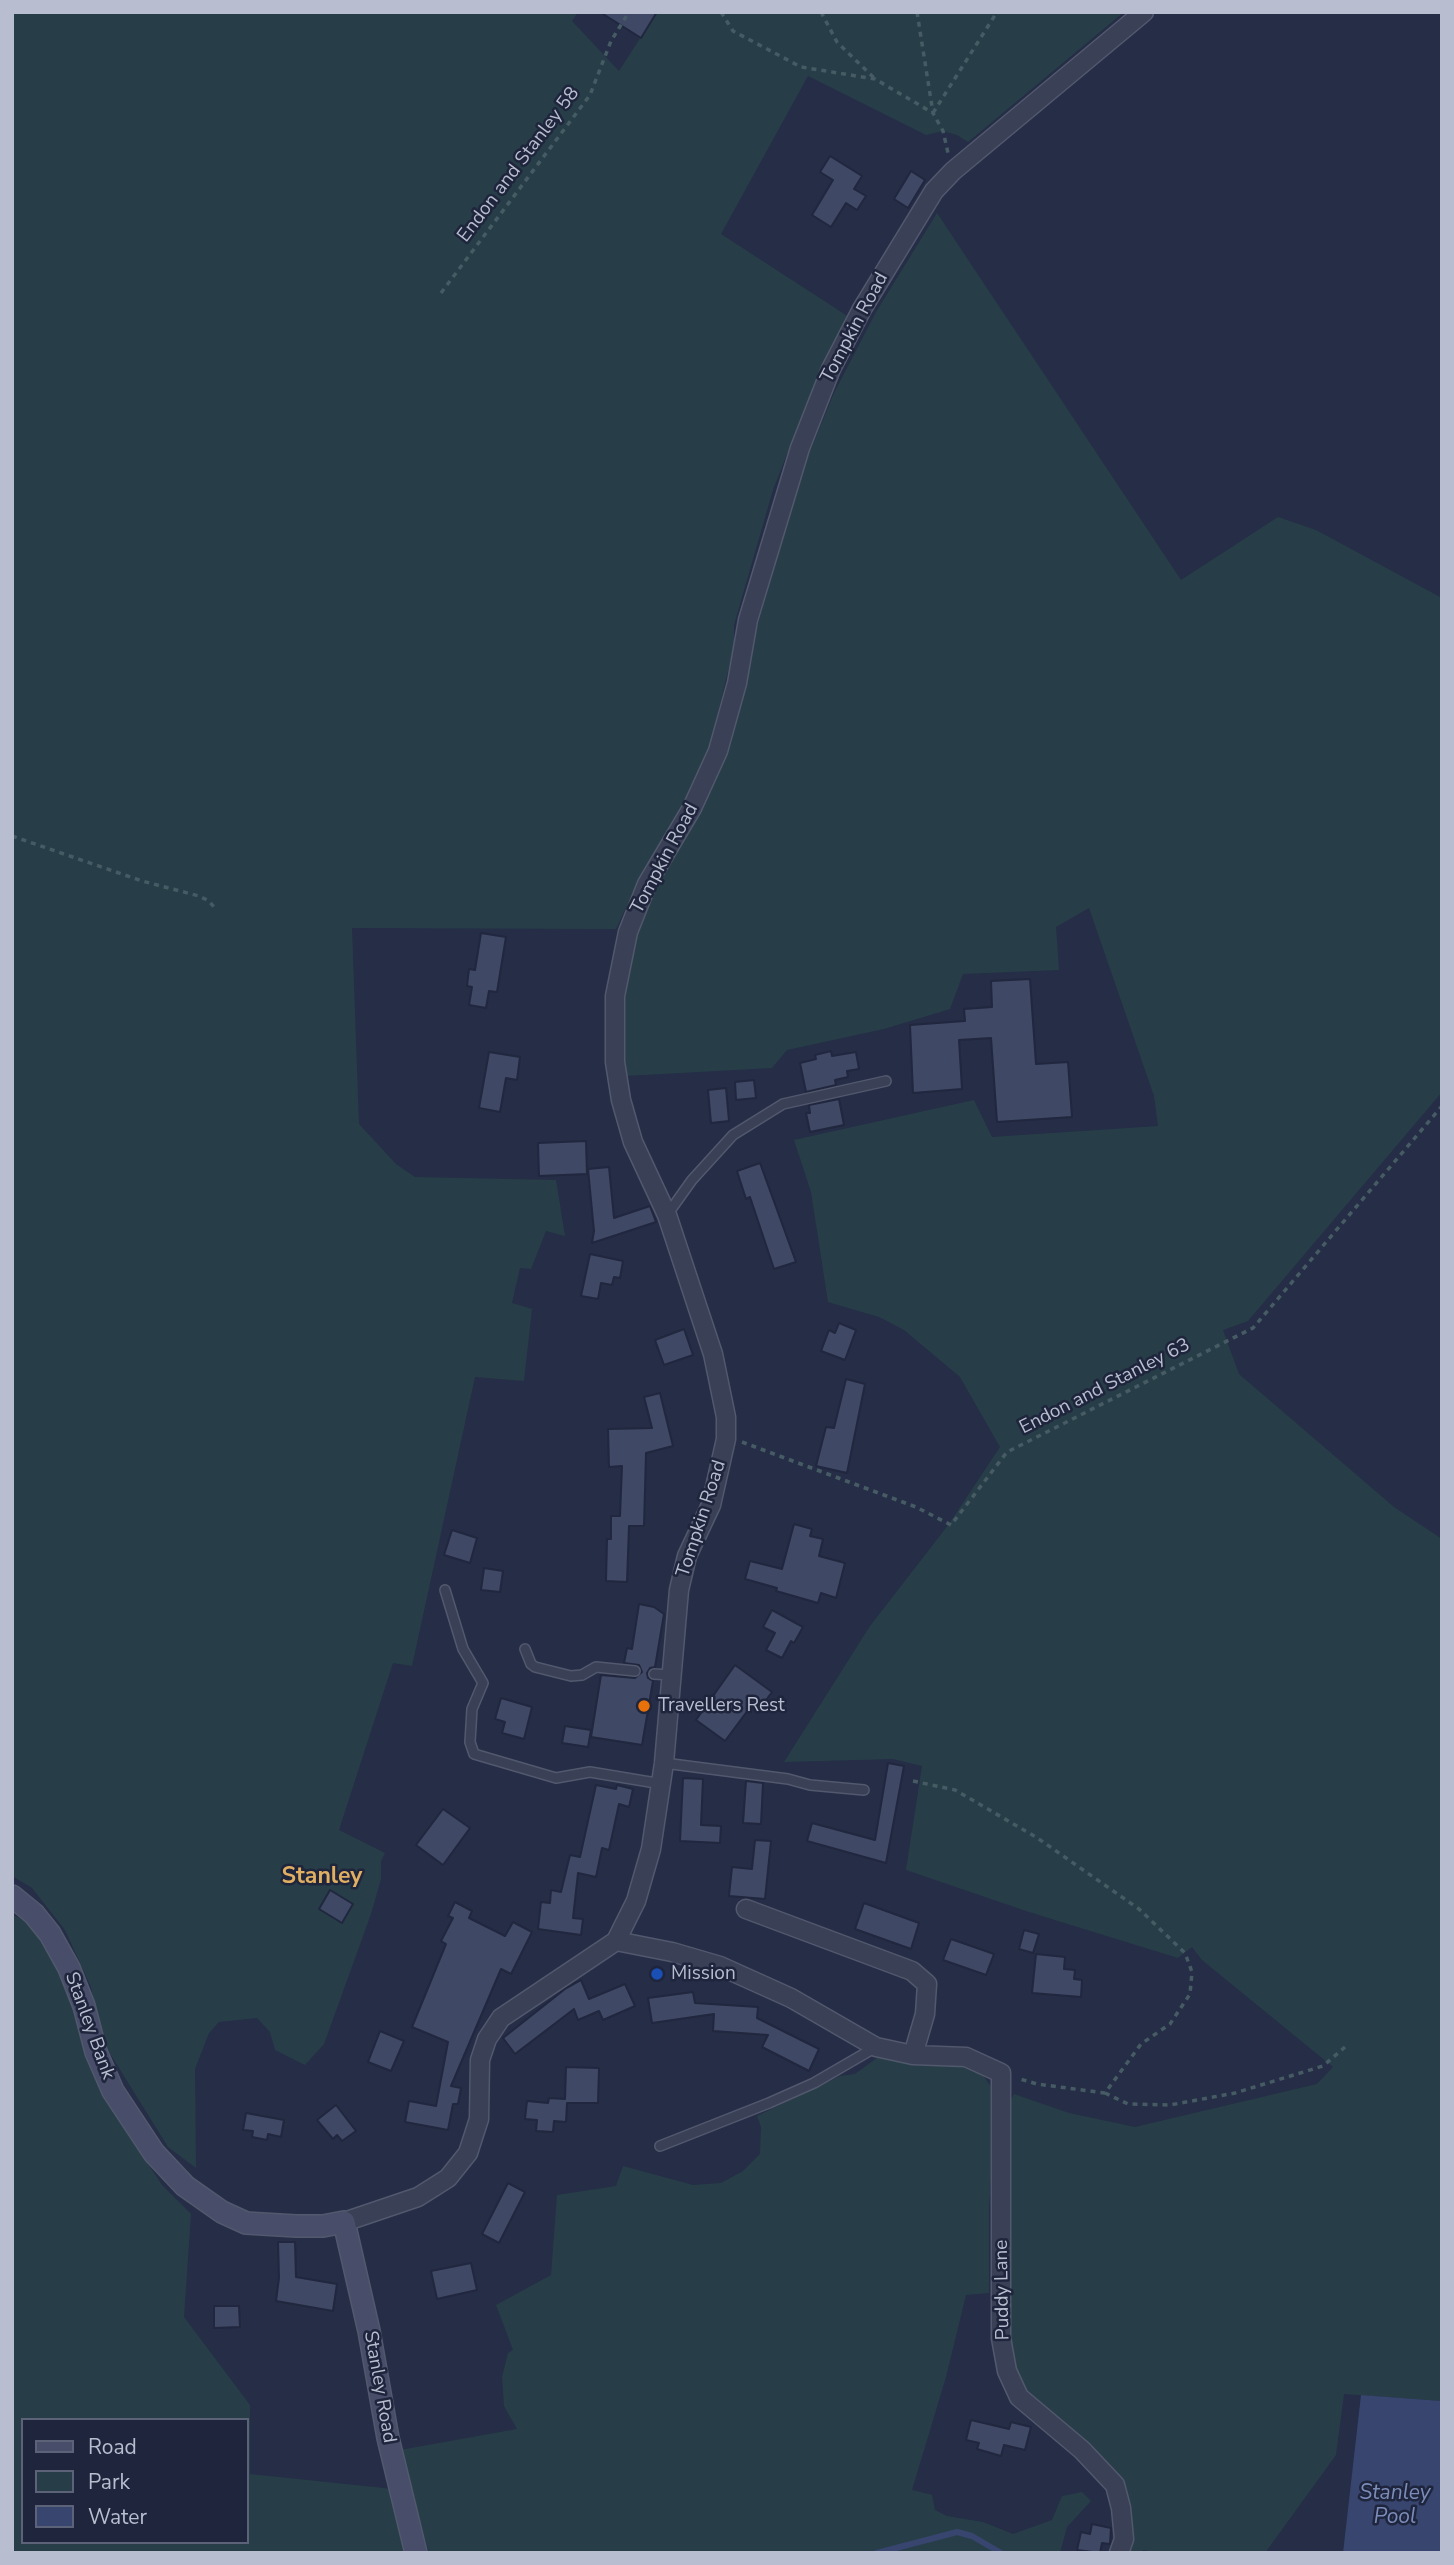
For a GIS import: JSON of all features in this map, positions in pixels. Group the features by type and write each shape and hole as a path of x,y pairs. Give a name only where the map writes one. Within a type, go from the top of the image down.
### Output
{"street":[{"name":"Tompkin Road","path":"616,1941 636,1901 652,1849 664,1763 663,1674 687,1556 710,1505 726,1439 726,1417 713,1354 667,1215 633,1142 621,1100 615,1062 615,996 628,932 647,884 692,808 718,751 737,683 748,620 800,448 831,369 862,309 934,191 953,171 1144,12"},
{"name":"Stanley Bank","path":"12,1896 34,1914 50,1934 69,1968 96,2052 113,2091 154,2153 186,2186 222,2212 246,2223 323,2226 344,2222 418,2197 449,2178 468,2153 479,2119 480,2060 486,2039 501,2018 616,1941"},
{"path":"746,1909 912,1970 927,1984 925,2014 913,2055"},
{"path":"616,1941 672,1952 720,1966 791,1998 876,2047 913,2055 966,2057 1001,2073"},
{"name":"Puddy Lane","path":"1001,2073 1001,2338 1007,2371 1019,2397 1083,2450 1115,2485 1121,2508 1124,2539 1119,2553"},
{"name":"Stanley Road","path":"344,2222 369,2331 388,2438 416,2553"}],"lane":[{"path":"667,1215 692,1180 733,1135 783,1104 886,1081"},
{"path":"445,1590 463,1649 483,1683 472,1709 470,1742 474,1754 556,1778 590,1772 662,1784"},
{"path":"525,1649 531,1664 536,1667 571,1676 582,1675 596,1667 635,1671"},
{"path":"664,1763 788,1779 810,1785 864,1790"},
{"path":"660,2146 814,2083 876,2047"}],"path":[{"name":"Endon and Stanley 58","path":"441,293 590,95 611,41 629,12"},
{"path":"721,12 733,31 800,67 875,79"},
{"path":"821,12 837,42 875,79 933,113"},
{"path":"917,12 933,113 943,131 953,171"},
{"path":"933,113 997,12"},
{"path":"12,836 142,881 199,896 214,907"},
{"name":"Endon and Stanley 63","path":"726,1439 748,1443 916,1507 951,1525 1007,1452 1253,1328 1442,1106"},
{"path":"914,1781 955,1790 1036,1837 1139,1909 1185,1953 1192,1972 1190,1994 1170,2024 1141,2044 1105,2093"},
{"path":"1001,2073 1037,2084 1105,2093 1128,2104 1170,2105 1235,2093 1323,2066 1345,2047"}],"green space":[{"path":"12,12 578,12 572,21 619,71 657,12 1124,12 968,142 943,131 926,135 808,76 721,234 849,317 805,408 773,490 734,625 734,647 709,749 680,813 637,884 616,929 352,928 359,1124 396,1164 415,1177 556,1180 565,1236 546,1231 531,1269 520,1268 512,1303 532,1309 524,1381 475,1377 412,1666 393,1663 339,1830 385,1853 381,1861 381,1879 371,1914 324,2044 305,2065 275,2050 270,2032 257,2018 219,2022 209,2033 195,2069 196,2168 168,2147 101,2039 91,1987 65,1930 32,1888 12,1876"},
{"path":"937,213 1181,580 1278,517 1316,530 1442,598 1442,1092 1248,1321 1223,1330 1239,1374 1394,1507 1442,1539 1442,2401 1344,2394 1336,2455 1265,2553 1161,2553 1143,2550 1141,2553 1125,2553 1130,2510 1023,2391 1012,2363 1005,2327 1006,2108 1014,2094 1069,2113 1135,2127 1317,2084 1333,2067 1202,1960 1192,1947 1178,1958 906,1870 922,1766 893,1759 784,1762 870,1626 949,1524 1000,1447 960,1377 904,1330 879,1317 828,1302 811,1192 794,1140 974,1100 992,1137 1158,1126 1154,1096 1089,908 1056,927 1059,970 963,974 950,1009 884,1029 787,1050 772,1068 625,1076 621,1008 631,952 656,882 701,809 731,744 751,648 804,466 834,393 876,312"},
{"path":"12,1914 30,1924 68,1987 83,2047 114,2113 162,2185 191,2214 184,2317 250,2405 250,2474 393,2489 408,2553 12,2553"},
{"path":"878,2057 967,2065 981,2072 991,2087 994,2119 989,2209 989,2293 966,2295 946,2377 912,2490 932,2495 935,2510 947,2516 983,2522 1013,2534 1052,2520 1062,2496 1082,2492 1091,2501 1067,2527 1060,2553 429,2553 400,2450 517,2429 504,2406 502,2377 508,2353 513,2350 496,2305 551,2275 557,2195 616,2186 623,2166 693,2185 721,2183 743,2171 760,2154 761,2127 757,2116 840,2076 855,2074"}],"water":[{"name":"Stanley Pool","path":"1361,2395 1442,2401 1442,2553 1343,2553"}],"building":[{"path":"600,12 657,12 641,38"},
{"path":"830,156 862,176 854,189 866,196 857,210 846,203 831,227 812,215 833,180 820,172"},
{"path":"911,171 925,180 908,208 894,199"},
{"path":"481,933 506,937 497,992 489,991 486,1008 469,1005 472,987 467,986 469,969 475,970"},
{"path":"1030,979 1036,1064 1068,1062 1072,1117 997,1122 991,1038 959,1040 962,1089 913,1093 910,1025 965,1021 964,1009 992,1007 991,981"},
{"path":"831,1051 832,1056 856,1052 859,1069 847,1071 848,1077 835,1080 836,1085 806,1092 800,1063"},
{"path":"489,1052 520,1057 517,1080 506,1078 500,1112 479,1108"},
{"path":"754,1080 756,1098 736,1100 735,1082"},
{"path":"726,1088 729,1121 711,1123 708,1090"},
{"path":"839,1099 844,1125 810,1132 806,1113 810,1113 809,1105"},
{"path":"586,1141 587,1174 539,1176 538,1143"},
{"path":"760,1163 796,1262 774,1269 750,1197 746,1199 737,1171"},
{"path":"609,1167 614,1218 650,1206 656,1222 592,1243 594,1231 588,1169"},
{"path":"590,1254 623,1261 620,1278 614,1277 612,1285 601,1283 598,1299 581,1296"},
{"path":"839,1323 856,1330 845,1360 821,1351 829,1330 835,1333"},
{"path":"684,1329 693,1355 664,1365 655,1340"},
{"path":"846,1379 865,1384 847,1473 816,1466 826,1427 834,1428"},
{"path":"660,1393 673,1446 646,1453 644,1526 629,1526 627,1582 606,1581 607,1539 611,1539 611,1516 620,1516 622,1466 609,1467 608,1429 652,1428 644,1397"},
{"path":"794,1524 812,1529 810,1536 823,1539 819,1556 845,1563 836,1598 821,1593 818,1603 745,1579 750,1561 782,1569"},
{"path":"452,1530 477,1538 470,1563 444,1555"},
{"path":"484,1568 503,1571 500,1592 481,1590"},
{"path":"639,1604 654,1607 664,1614 655,1667 650,1668 647,1673 648,1678 653,1681 642,1745 591,1737 601,1675 635,1678 642,1672 639,1665 624,1663 627,1648 632,1649"},
{"path":"772,1610 803,1627 782,1658 766,1650 775,1633 763,1627"},
{"path":"735,1665 772,1692 761,1707 754,1702 725,1741 696,1720"},
{"path":"501,1698 532,1707 524,1739 502,1733 505,1722 495,1719"},
{"path":"565,1726 591,1730 588,1747 562,1743"},
{"path":"888,1763 904,1766 886,1863 807,1841 812,1823 875,1840"},
{"path":"683,1778 703,1779 701,1825 721,1826 720,1843 680,1841"},
{"path":"746,1781 763,1783 761,1824 743,1823"},
{"path":"596,1785 616,1789 617,1785 633,1789 629,1807 619,1804 609,1850 602,1848 596,1877 578,1873 573,1918 583,1919 581,1935 538,1929 541,1902 550,1903 551,1890 561,1892 570,1855 580,1857"},
{"path":"443,1809 470,1828 443,1865 416,1845"},
{"path":"755,1840 771,1841 765,1899 729,1896 732,1867 752,1869"},
{"path":"330,1890 353,1904 342,1923 319,1909"},
{"path":"455,1902 472,1911 469,1918 505,1936 513,1922 532,1932 511,1974 501,1969 451,2086 461,2088 458,2104 453,2104 448,2130 405,2122 409,2101 436,2106 448,2042 412,2027 446,1944 441,1941 453,1918 448,1916"},
{"path":"864,1903 919,1923 911,1949 855,1929"},
{"path":"1024,1930 1039,1934 1033,1953 1019,1949"},
{"path":"951,1939 994,1954 986,1975 943,1960"},
{"path":"1036,1954 1065,1957 1064,1969 1075,1970 1074,1979 1082,1980 1081,1997 1032,1993"},
{"path":"581,1980 589,1999 625,1984 635,2006 603,2020 599,2011 578,2020 574,2009 515,2054 503,2038 565,1989"},
{"path":"693,1992 695,2003 758,2007 757,2018 819,2049 809,2071 762,2047 768,2035 713,2031 714,2014 652,2023 648,1998"},
{"path":"380,2031 404,2041 391,2071 368,2062"},
{"path":"566,2067 599,2068 598,2103 567,2103 566,2122 554,2121 553,2132 536,2131 537,2120 525,2119 527,2101 548,2103 549,2098 565,2099"},
{"path":"336,2105 356,2131 342,2141 337,2135 333,2139 317,2120"},
{"path":"246,2113 284,2120 281,2137 268,2134 267,2140 252,2137 253,2131 243,2130"},
{"path":"508,2183 525,2192 499,2243 482,2234"},
{"path":"278,2242 295,2242 296,2277 337,2284 333,2311 276,2301 279,2278"},
{"path":"471,2263 477,2290 437,2299 431,2271"},
{"path":"214,2306 239,2306 240,2327 214,2328"},
{"path":"971,2420 1009,2429 1011,2422 1031,2427 1025,2450 1004,2445 1001,2456 977,2449 979,2443 966,2440"},
{"path":"1092,2524 1111,2528 1110,2544 1102,2543 1100,2553 1077,2550 1081,2532 1090,2534"}],"waterway":[{"path":"877,2553 957,2532 972,2536 1001,2553"}],"place":[{"name":"Travellers Rest","path":"644,1706"},
{"name":"Mission","path":"657,1974"}],"district":[{"name":"Stanley","path":"322,1877"}]}
